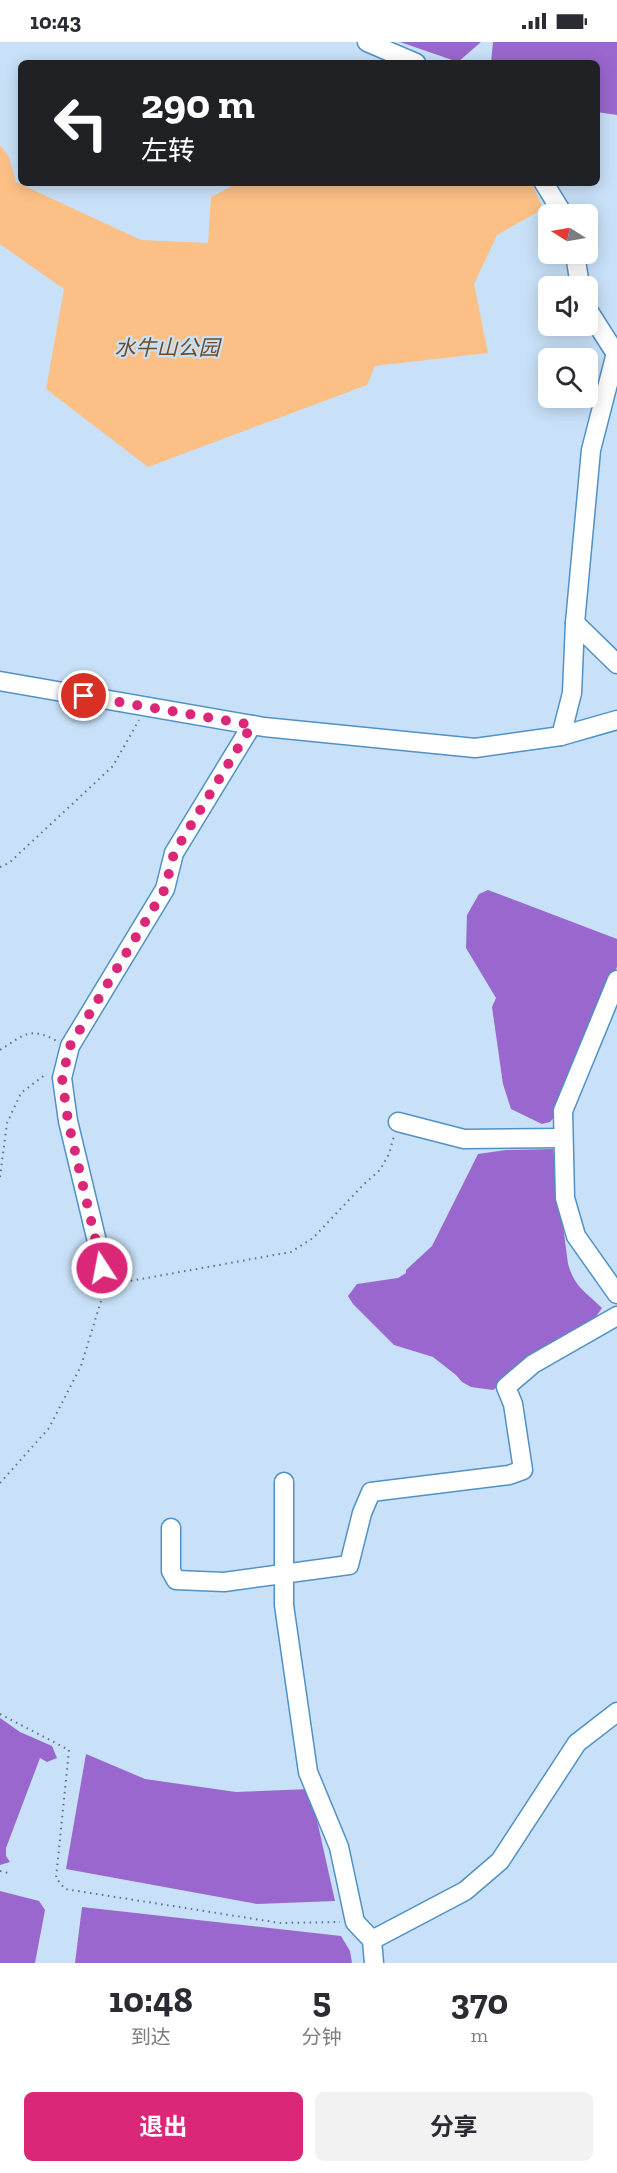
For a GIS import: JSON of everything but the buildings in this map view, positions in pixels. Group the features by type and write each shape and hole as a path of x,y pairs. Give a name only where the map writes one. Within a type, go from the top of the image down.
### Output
{"street":[{"path":"367,42 409,60"},
{"path":"546,186 557,204"},
{"path":"561,736 572,693 575,623 591,450 616,351 598,325"},
{"path":"575,623 617,664"},
{"path":"0,681 252,725 475,748 561,736 617,720"},
{"path":"105,1286 99,1250 68,1121 62,1078 68,1052 165,889 174,853 252,725"},
{"path":"617,980 563,1111 566,1198 576,1236 617,1294"},
{"path":"398,1122 464,1138 563,1138"},
{"path":"171,1528 171,1571 176,1580 224,1582 349,1565 362,1513 371,1492 509,1475 523,1470 513,1404 506,1387 533,1364 617,1317"},
{"path":"284,1482 284,1605 308,1772 339,1847 355,1922 372,1940 374,1963"},
{"path":"372,1940 465,1891 500,1861 577,1743 617,1712"}],"path":[{"path":"0,867 9,863 114,766 147,707"},
{"path":"0,1050 29,1033 43,1034 68,1052 21,1093 7,1123 0,1177"},
{"path":"0,1483 49,1428 81,1366 105,1286 291,1252 313,1238 380,1170 389,1154 398,1122"},
{"path":"0,1714 69,1750 56,1878 65,1888 280,1923 355,1922"},
{"path":"0,1871 8,1874"}],"green space":[{"name":"水牛山公园","path":"0,145 9,157 18,186 25,186 141,240 208,243 211,197 232,186 533,186 541,204 538,204 538,212 497,235 474,284 488,353 375,366 367,385 148,467 46,389 64,289 0,244"}],"shaded area":[{"path":"400,42 481,42 460,60 452,60"},
{"path":"493,42 617,42 617,115 600,112 600,60 491,60"},
{"path":"488,890 617,939 617,967 583,1039 556,1115 550,1122 542,1124 511,1109 503,1084 492,1007 496,998 466,948 467,915 479,894"},
{"path":"553,1149 568,1264 578,1284 602,1308 595,1318 493,1390 471,1387 433,1357 394,1345 353,1304 348,1296 357,1284 398,1278 406,1273 406,1270 432,1246 478,1154 506,1150"},
{"path":"0,1718 20,1732 52,1746 57,1758 47,1762 40,1758 6,1848 6,1856 10,1862 0,1865"},
{"path":"86,1754 145,1779 236,1792 310,1789 335,1901 257,1904 66,1869"},
{"path":"0,1891 39,1901 45,1910 35,1963 0,1963"},
{"path":"82,1907 341,1936 350,1951 352,1963 75,1963"}],"route":[{"path":"84,696 252,725 174,853 165,889 70,1046 62,1078 68,1121 102,1268"}]}
